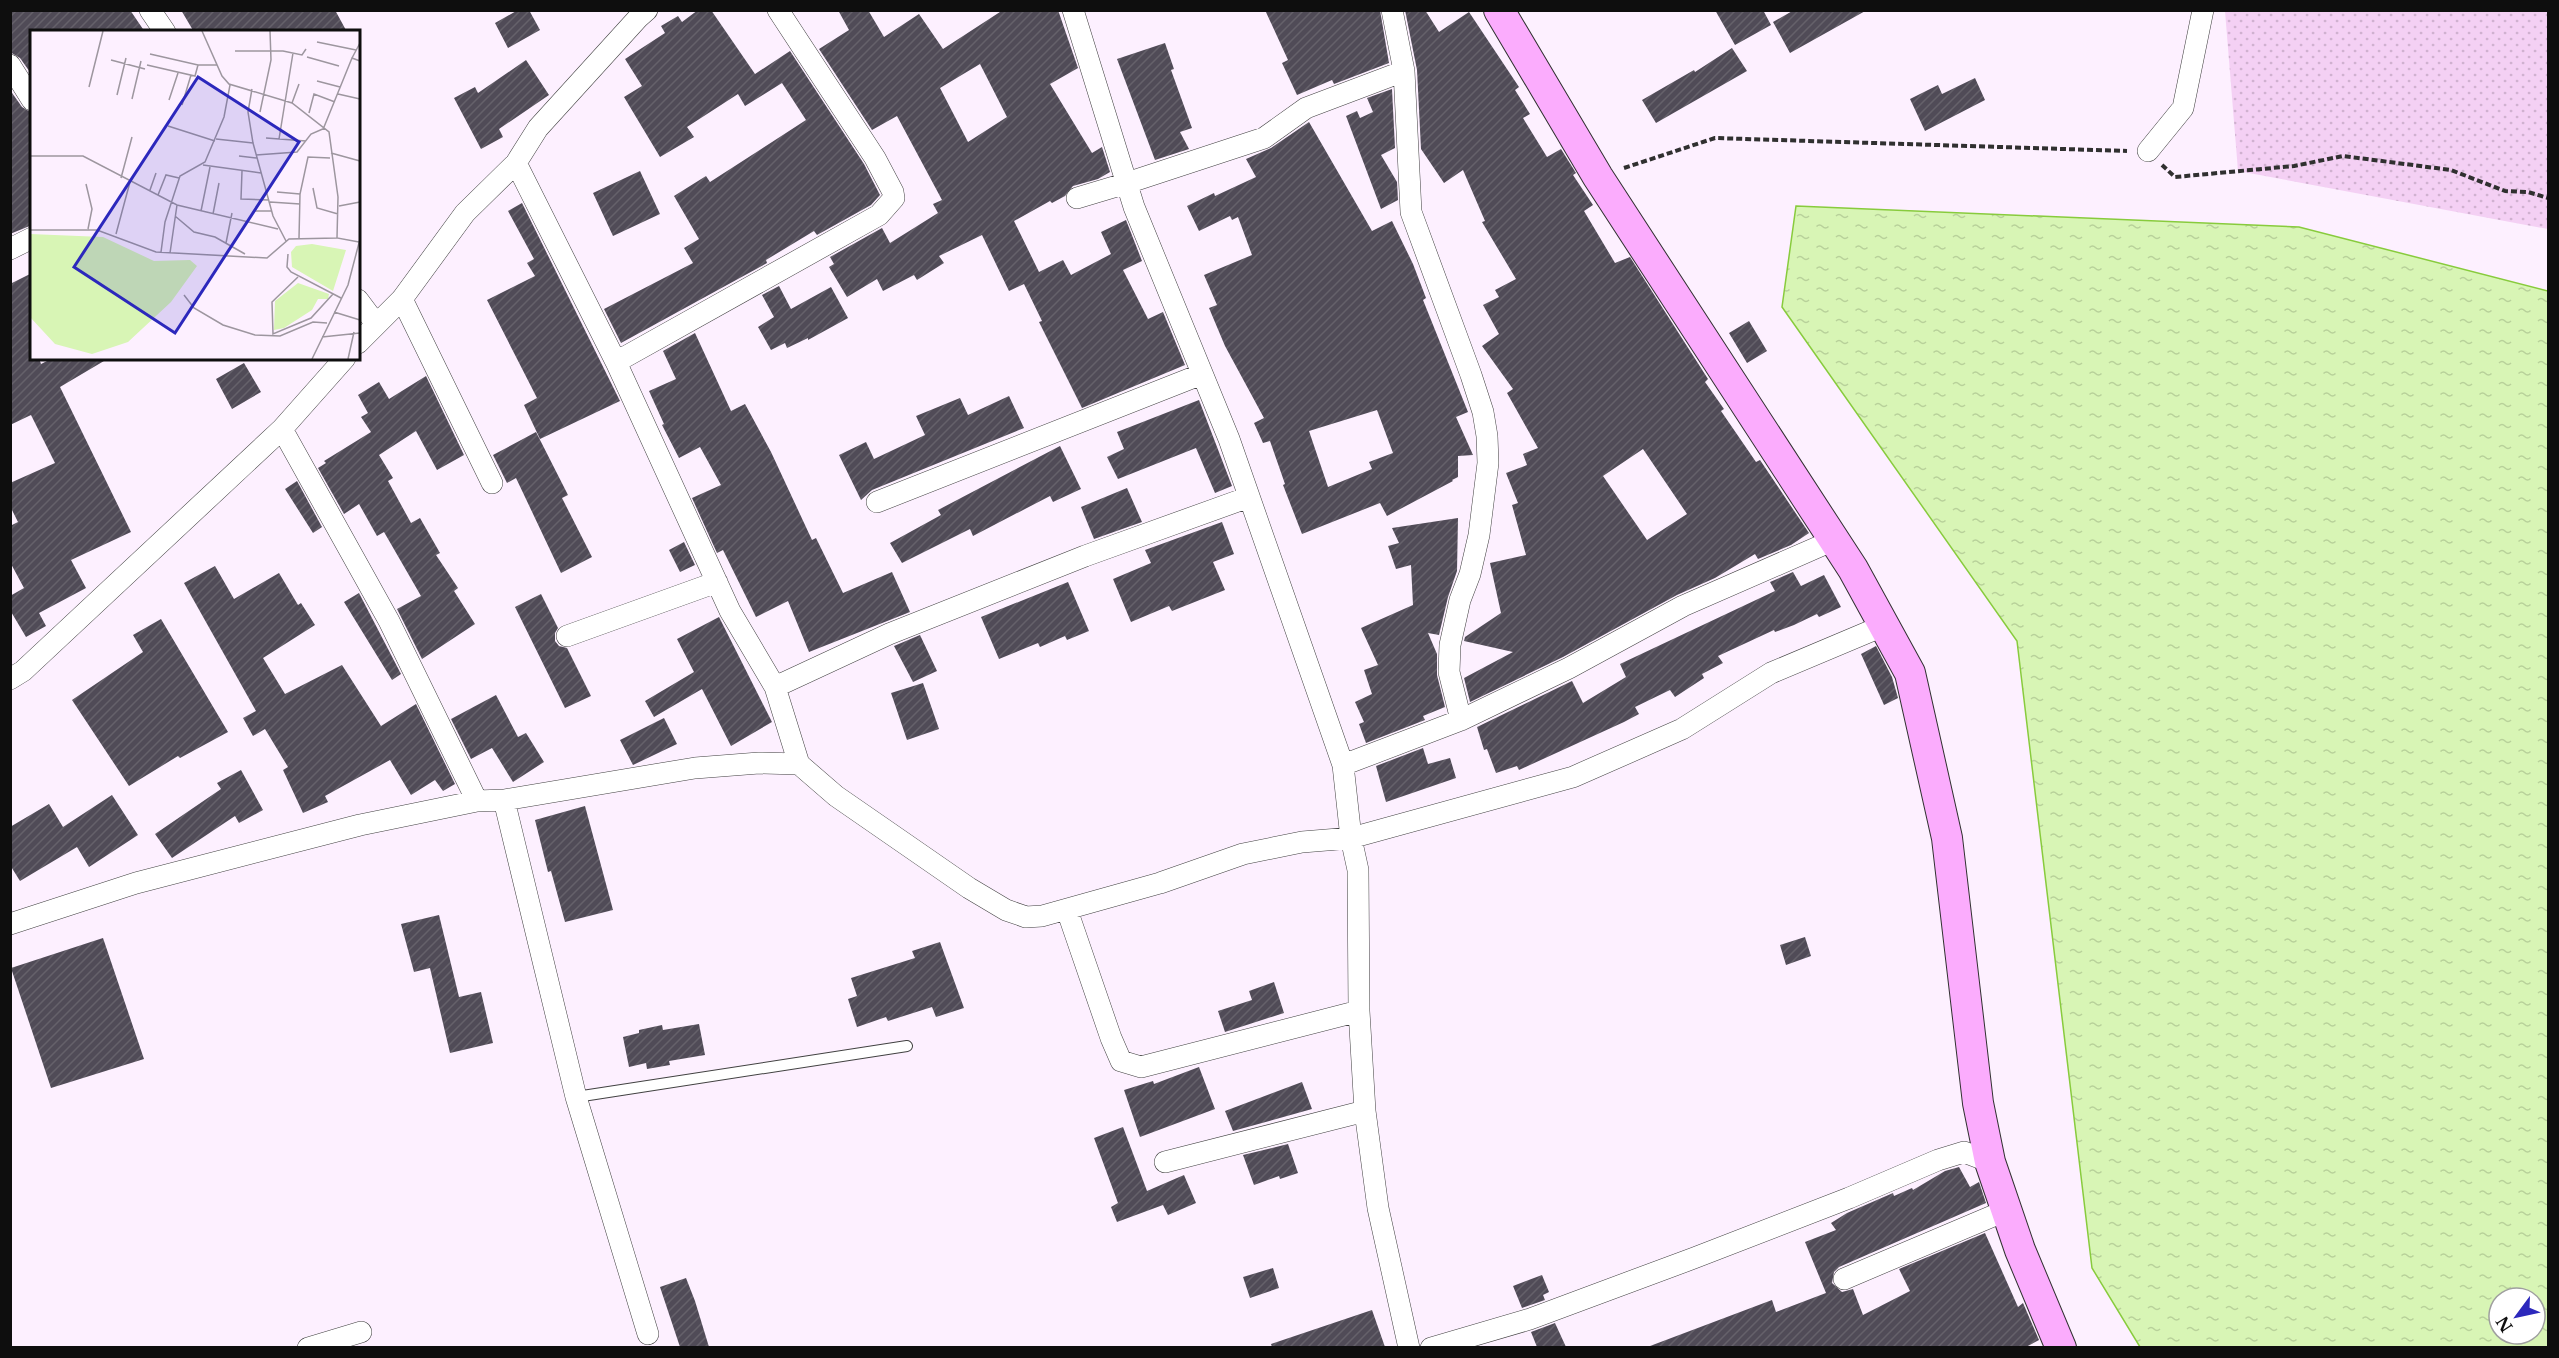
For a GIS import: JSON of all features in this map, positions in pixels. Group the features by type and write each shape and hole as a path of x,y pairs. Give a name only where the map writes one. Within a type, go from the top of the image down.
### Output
{"main road":[{"path":"1499,10 1598,177 1834,540 1886,625 1910,673 1947,838 1978,1103 1990,1162 2019,1250 2061,1347"}],"street":[{"path":"150,10 164,30"},
{"path":"360,341 402,298 465,213 516,163 538,128 638,18 648,10"},
{"path":"616,362 879,215 894,198 875,158 778,10"},
{"path":"1073,10 1134,207 1249,497 1343,765 1351,838 1358,870 1359,1011 1365,1111 1378,1208 1409,1347"},
{"path":"1392,10 1404,71 1411,212 1421,245 1471,375 1483,412 1487,436 1488,463 1479,535 1470,574 1460,600 1450,645 1449,672 1461,720"},
{"path":"2148,151 2183,108 2203,10"},
{"path":"10,64 30,97"},
{"path":"1077,198 1264,138 1306,108 1404,71"},
{"path":"516,163 616,362 730,611 775,687 799,765 836,796 969,888 1006,910 1026,917 1067,910 1160,884 1243,854 1302,842 1351,838 1573,777 1682,729 1771,673 1886,625"},
{"path":"10,249 30,239"},
{"path":"402,298 492,483"},
{"path":"360,303 376,324"},
{"path":"10,679 24,671 282,429 343,360"},
{"path":"877,502 1202,374"},
{"path":"282,429 389,621 477,801"},
{"path":"775,687 889,634 1086,556 1249,497"},
{"path":"1343,765 1461,720 1569,668 1683,606 1834,540"},
{"path":"567,636 717,582"},
{"path":"10,924 136,883 210,863 360,825 477,801 504,800 695,768 759,763 799,765"},
{"path":"504,800 576,1097 648,1334"},
{"path":"1067,910 1121,1061 1141,1067 1359,1011"},
{"path":"1165,1162 1365,1111"},
{"path":"1431,1347 1530,1319 1628,1283 1849,1198 1938,1160 1964,1152 1990,1162"},
{"path":"1844,1279 2007,1210"},
{"path":"308,1347 361,1332"}],"lane":[{"path":"576,1097 907,1046"}],"path":[{"path":"1598,177 1714,138 2148,151 2175,177 2294,166 2343,156 2451,170 2505,191 2528,192 2548,198"}],"shaded area":[{"path":"2225,11 2548,11 2548,229 2238,171"}],"water":[{"path":"1796,206 2299,227 2548,291 2548,1347 2140,1347 2092,1268 2017,641 1782,307"}],"building":[{"path":"10,10 130,10 144,30 30,30 30,72 20,58 10,52"},
{"path":"181,10 335,10 346,30 193,30"},
{"path":"518,10 529,10 540,30 508,48 495,23"},
{"path":"698,10 711,10 755,74 790,51 864,164 880,195 871,205 817,235 814,231 766,260 767,263 621,343 604,309 693,263 684,248 699,239 674,196 706,176 710,182 806,120 782,83 745,106 738,94 687,127 694,137 660,157 624,97 642,86 625,59 665,33 661,26 678,16 682,22"},
{"path":"838,10 868,10 884,37 919,14 943,49 1003,10 1058,10 1078,68 1050,84 1092,153 1102,147 1110,172 1098,179 1073,186 1065,196 1052,203 1050,201 1014,221 1039,272 1063,260 1071,275 1111,254 1101,232 1126,220 1142,261 1123,270 1148,319 1163,312 1185,365 1082,408 1039,322 1042,321 1024,284 1009,291 982,235 939,256 944,263 917,280 914,275 883,291 877,279 847,297 829,267 834,264 830,257 882,228 890,243 938,213 933,204 942,200 897,116 872,130 819,49 849,30","holes":["980,64 1007,117 968,142 940,88"]},
{"path":"1265,10 1380,10 1389,63 1334,84 1332,80 1297,95 1282,63 1288,60"},
{"path":"1405,10 1425,10 1439,32 1469,12 1519,87 1515,90 1530,114 1523,118 1547,157 1561,149 1576,173 1573,175 1593,205 1584,211 1615,263 1630,257 1708,379 1705,382 1724,409 1721,411 1756,462 1760,460 1809,533 1791,545 1758,559 1755,554 1715,578 1677,595 1563,657 1470,702 1464,678 1513,652 1464,641 1465,637 1501,613 1490,563 1526,555 1512,505 1518,503 1506,473 1527,465 1523,454 1538,448 1507,393 1513,389 1482,346 1499,334 1483,305 1499,297 1495,290 1516,279 1482,222 1485,221 1463,170 1444,183 1421,149 1417,70","holes":["1643,449 1687,514 1647,540 1603,476"]},
{"path":"1715,10 1763,10 1771,25 1735,45"},
{"path":"1794,10 1867,10 1790,53 1773,22"},
{"path":"1165,43 1174,69 1171,70 1192,128 1180,132 1189,149 1155,160 1117,59"},
{"path":"1732,48 1747,71 1656,123 1642,100 1694,70 1695,72"},
{"path":"526,60 549,95 499,129 503,137 481,149 454,98 475,87 478,93"},
{"path":"1975,78 1985,100 1925,131 1910,99 1938,85 1942,94"},
{"path":"1392,89 1395,148 1381,155 1397,182 1398,200 1381,209 1346,116 1357,111 1360,118 1373,112 1367,98"},
{"path":"10,90 22,107 30,112 30,226 10,234"},
{"path":"1309,122 1372,231 1392,221 1413,264 1426,298 1423,300 1468,412 1456,417 1473,455 1458,456 1458,477 1453,481 1387,516 1380,503 1302,534 1283,485 1285,484 1270,441 1263,443 1254,423 1264,418 1225,346 1209,308 1217,305 1204,275 1252,255 1238,217 1232,220 1230,216 1199,231 1187,206 1256,177 1246,159 1271,148","holes":["1377,410 1393,453 1369,462 1372,469 1328,487 1309,431"]},
{"path":"640,171 660,214 613,236 593,193"},
{"path":"522,203 620,401 540,439 524,405 537,398 487,300 535,276 527,263 534,259 508,211"},
{"path":"30,274 30,360 40,360 41,364 49,360 106,360 60,387 131,532 71,560 86,588 39,613 46,626 26,637 10,610 10,596 24,588 10,562 10,526 18,522 10,506 10,483 55,463 31,415 10,425 10,284"},
{"path":"779,286 791,309 831,287 848,318 808,340 808,338 787,348 785,343 771,350 758,327 774,317 762,295"},
{"path":"1749,321 1767,351 1747,363 1729,333"},
{"path":"695,333 731,411 745,404 771,452 812,540 816,538 843,593 892,572 910,612 809,652 788,601 756,617 723,550 717,553 692,498 721,485 700,447 679,458 662,425 664,424 649,391 676,379 663,351"},
{"path":"244,363 261,392 232,409 216,379"},
{"path":"426,376 464,455 437,470 416,431 379,455 393,478 388,481 411,523 420,518 440,553 436,555 458,588 454,591 475,624 422,659 397,609 421,596 384,532 377,536 359,504 344,514 318,468 326,463 324,461 371,432 361,417 368,413 358,395 379,382 389,399"},
{"path":"1009,396 1024,428 872,490 861,500 839,455 866,442 874,459 925,435 916,416 960,398 968,415"},
{"path":"1199,400 1232,486 1215,493 1196,448 1118,479 1107,457 1124,449 1117,432"},
{"path":"536,432 568,495 562,498 592,557 561,573 516,478 507,483 493,455"},
{"path":"1060,446 1081,489 1053,502 1050,496 973,536 970,529 902,563 890,543 941,515 938,510"},
{"path":"297,481 322,527 313,533 285,489"},
{"path":"1127,488 1142,522 1094,539 1081,507"},
{"path":"1458,518 1457,571 1439,635 1428,633 1437,654 1437,675 1445,707 1423,716 1425,720 1366,743 1359,724 1364,722 1355,702 1372,694 1364,670 1378,665 1361,628 1413,605 1411,565 1396,569 1388,546 1399,543 1392,528"},
{"path":"1222,522 1234,554 1213,562 1225,590 1172,611 1169,606 1131,622 1113,579 1151,563 1145,550"},
{"path":"684,542 695,565 680,572 669,550"},
{"path":"215,566 234,599 279,573 298,605 301,603 315,625 263,658 285,694 342,665 381,726 416,704 455,784 443,791 435,780 411,795 390,760 325,796 328,802 303,813 283,770 288,767 265,729 253,736 243,718 256,711 184,583"},
{"path":"1793,572 1801,586 1824,575 1841,607 1819,617 1817,614 1794,625 1775,632 1774,630 1718,656 1723,663 1702,674 1704,678 1675,697 1670,690 1635,707 1639,714 1624,722 1519,770 1517,766 1496,773 1487,749 1484,750 1477,727 1572,681 1583,703 1626,677 1620,664 1775,591 1770,582"},
{"path":"1068,582 1089,631 1067,640 1065,636 1040,647 1038,643 999,659 981,617"},
{"path":"359,593 401,674 392,680 344,602"},
{"path":"541,594 558,628 555,641 559,646 567,648 591,696 565,708 515,607"},
{"path":"719,617 772,722 731,746 702,689 654,717 645,701 694,672 677,639"},
{"path":"161,619 228,732 180,758 178,756 129,786 72,700 143,652 133,635"},
{"path":"920,635 937,671 913,682 894,646"},
{"path":"1876,646 1892,677 1898,698 1884,705 1861,654"},
{"path":"923,683 939,729 907,740 891,693"},
{"path":"496,695 518,737 526,733 544,762 513,782 492,748 471,759 451,719"},
{"path":"664,718 677,744 633,765 620,740"},
{"path":"1423,748 1428,764 1450,758 1456,778 1386,802 1376,766"},
{"path":"241,770 263,810 239,823 235,816 172,858 155,834 221,789 217,783"},
{"path":"112,795 138,835 89,867 77,847 20,881 10,865 10,827 49,804 63,827"},
{"path":"585,806 613,910 565,922 551,871 548,872 535,820"},
{"path":"439,915 459,997 481,992 493,1043 450,1053 430,968 414,972 401,924"},
{"path":"1805,937 1811,956 1786,965 1780,945"},
{"path":"103,938 144,1059 51,1088 11,968"},
{"path":"940,942 964,1008 936,1017 932,1007 888,1021 886,1017 857,1027 848,999 857,996 851,978 915,958 912,951"},
{"path":"1274,982 1284,1013 1225,1032 1218,1011 1252,1000 1249,991"},
{"path":"699,1024 705,1055 669,1061 670,1065 647,1069 646,1063 629,1067 623,1037 639,1033 639,1030 662,1025 663,1030"},
{"path":"1199,1067 1215,1109 1140,1137 1124,1090 1153,1081 1154,1084"},
{"path":"1302,1082 1312,1109 1233,1131 1225,1111"},
{"path":"1123,1127 1147,1191 1184,1175 1196,1203 1168,1215 1163,1205 1117,1222 1111,1207 1118,1203 1094,1138"},
{"path":"1288,1144 1298,1173 1280,1179 1279,1176 1254,1185 1243,1155"},
{"path":"1959,1167 1970,1187 1979,1182 1986,1203 1839,1267 1834,1272 1832,1283 1842,1292 1853,1289 1863,1315 1910,1291 1899,1269 1985,1233 2018,1307 2023,1303 2039,1340 2026,1347 1650,1346 1772,1300 1776,1312 1826,1293 1805,1242 1836,1230 1831,1223 1847,1213 1893,1193 1894,1196 1912,1188 1913,1190 1945,1171"},
{"path":"1273,1268 1279,1288 1250,1298 1243,1277"},
{"path":"1542,1275 1549,1292 1543,1295 1545,1300 1522,1308 1513,1286"},
{"path":"686,1278 709,1347 680,1347 660,1287"},
{"path":"1372,1310 1385,1347 1272,1347 1271,1344"},
{"path":"1555,1323 1566,1347 1537,1347 1531,1332"}]}
